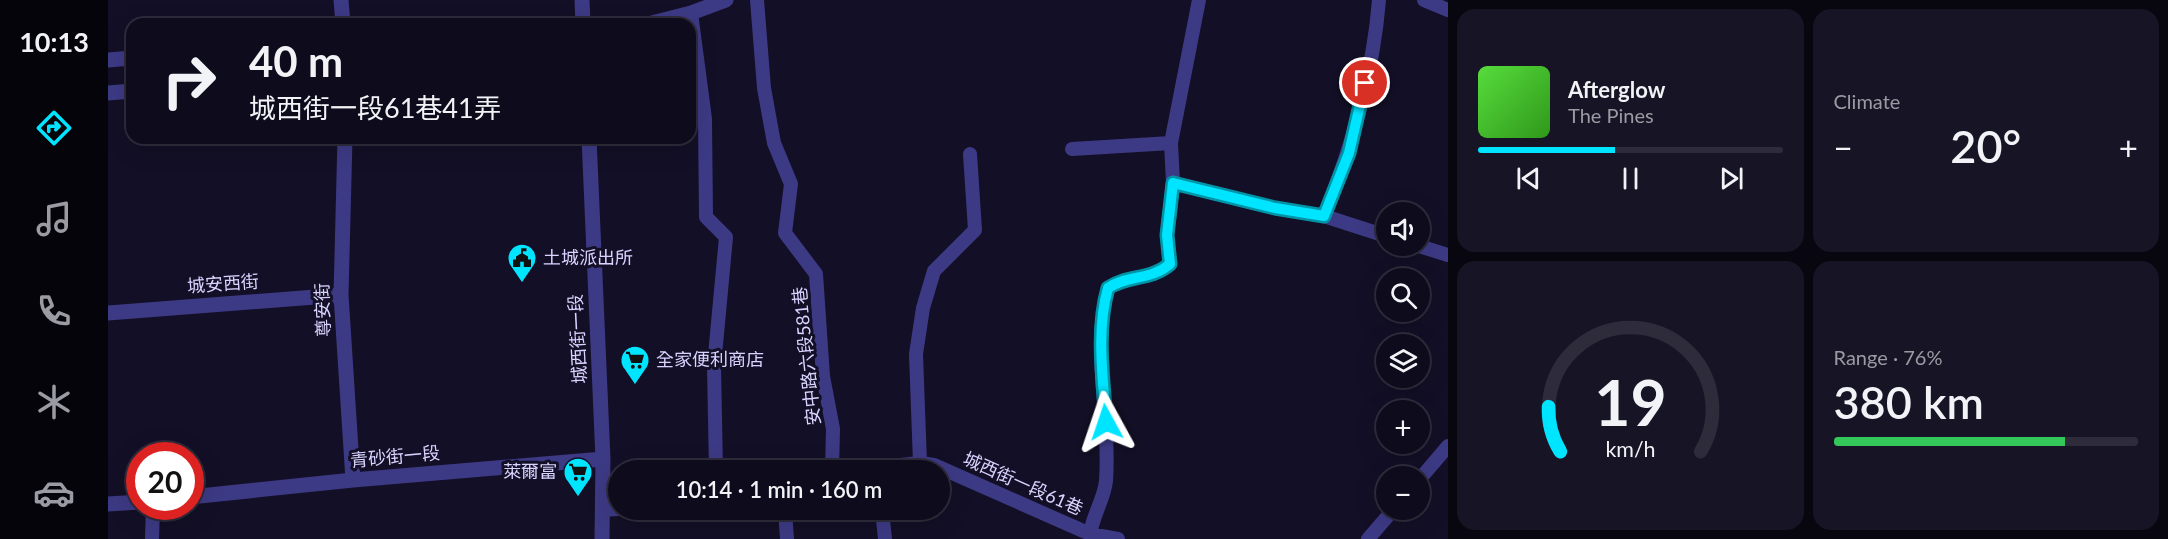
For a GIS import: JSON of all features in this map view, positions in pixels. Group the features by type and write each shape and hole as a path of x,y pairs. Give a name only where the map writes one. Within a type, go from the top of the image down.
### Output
{"street":[{"path":"341,0 342,18"},
{"path":"582,0 583,18"},
{"path":"672,18 726,0"},
{"path":"108,60 126,58"},
{"path":"108,93 126,92"},
{"name":"尊安街","path":"345,144 341,295 353,480"},
{"name":"城西街一段","path":"589,144 603,459 602,539"},
{"name":"城安西街","path":"108,313 341,295"},
{"name":"青砂街一段","path":"204,496 353,480 603,459"},
{"path":"108,504 126,503"}],"lane":[{"name":"安中路六段581巷","path":"757,0 764,88 772,132 791,184 785,233 816,274 823,376 832,429 832,460"},
{"path":"1090,536 1106,484 1107,442 1101,368 1103,303 1108,288 1119,281 1157,275 1170,264 1167,235 1173,183 1171,143 1199,0"},
{"path":"1324,216 1349,153 1376,37 1379,0"},
{"path":"1424,0 1448,10"},
{"path":"692,13 693,18"},
{"path":"696,46 705,119 706,217 726,237 714,366 716,460"},
{"path":"1072,148 1171,143"},
{"path":"920,460 916,354 923,308 934,271 975,230 970,154"},
{"path":"1173,183 1275,208 1324,216 1376,233"},
{"path":"1430,249 1448,255"},
{"path":"1430,467 1448,446"},
{"name":"城西街一段61巷","path":"950,472 1090,536 1118,539"},
{"path":"602,510 608,510"},
{"path":"152,539 153,520"},
{"path":"786,520 787,539"},
{"path":"883,520 885,539"},
{"path":"1368,539 1384,520"}],"place":[{"name":"土城派出所","path":"522,284"},
{"name":"全家便利商店","path":"635,386"},
{"name":"萊爾富","path":"578,498"}],"route":[{"path":"1106,422 1101,368 1103,303 1108,288 1119,281 1157,275 1170,264 1167,235 1173,183 1275,208 1324,216 1349,153 1365,83"}]}
